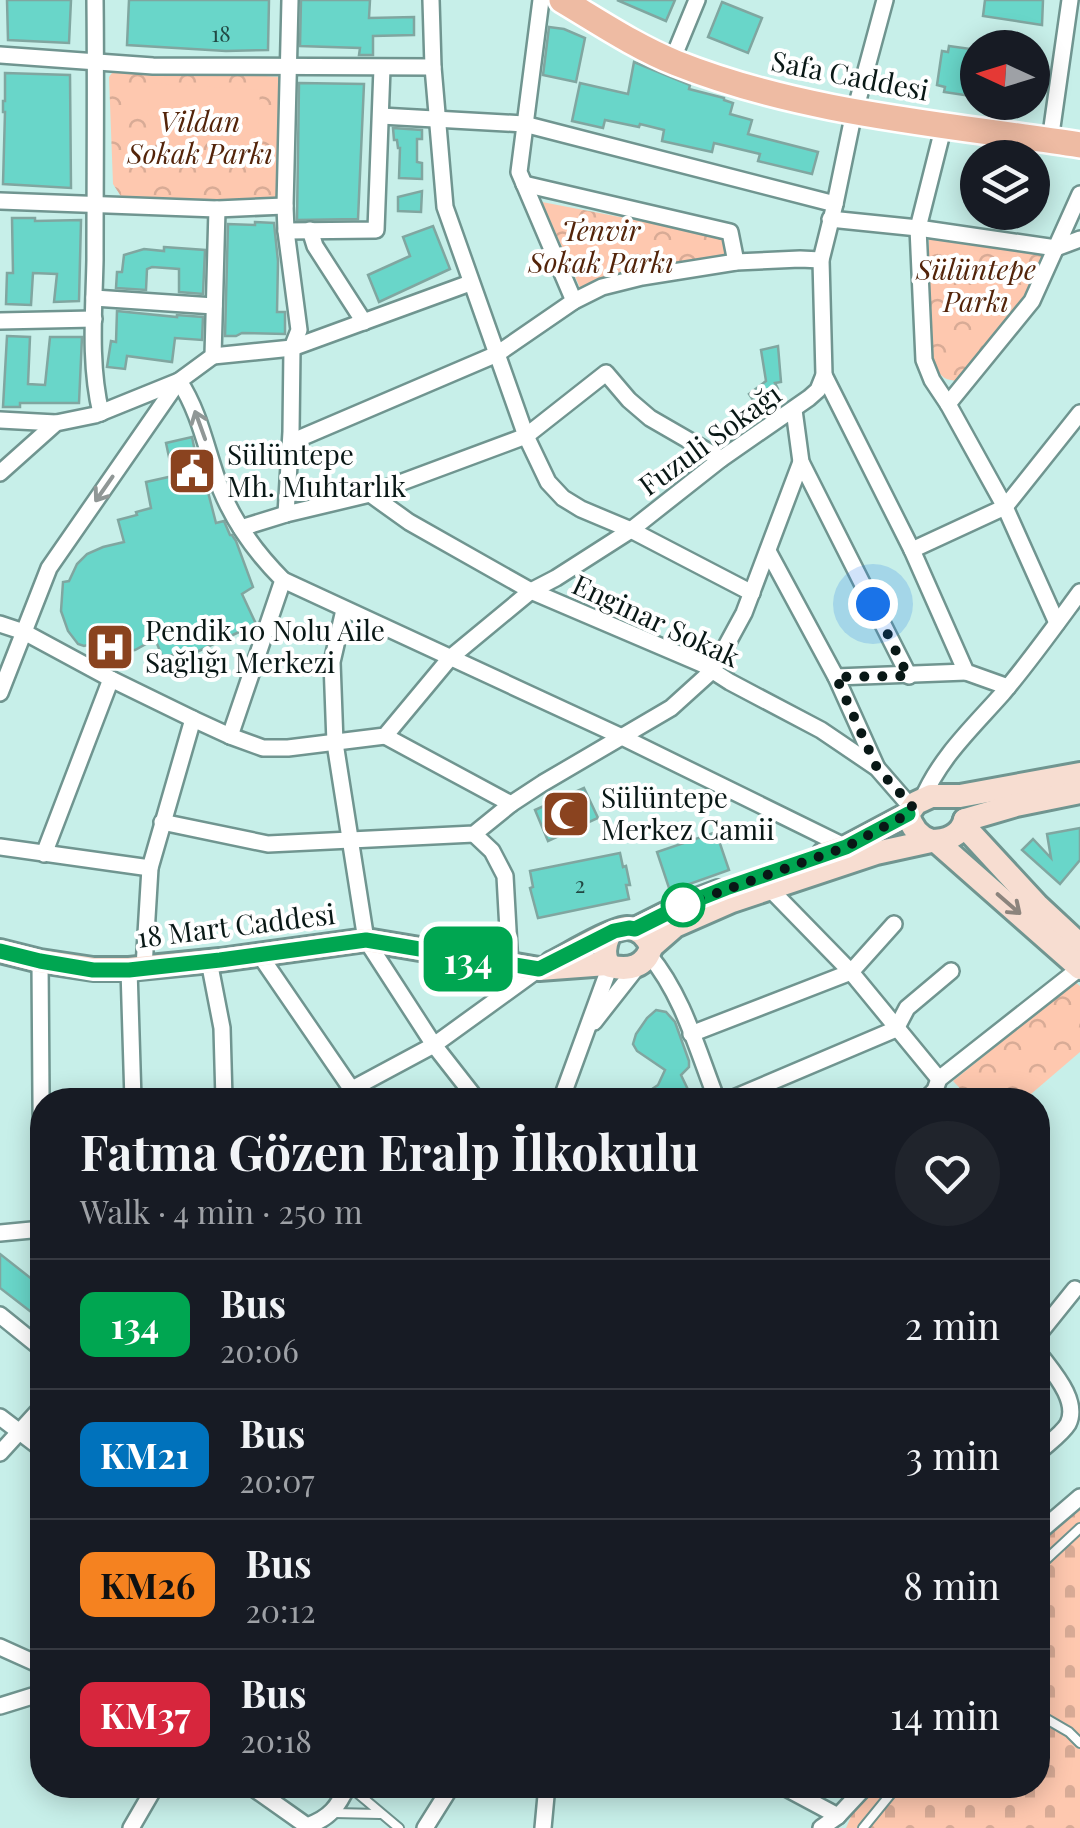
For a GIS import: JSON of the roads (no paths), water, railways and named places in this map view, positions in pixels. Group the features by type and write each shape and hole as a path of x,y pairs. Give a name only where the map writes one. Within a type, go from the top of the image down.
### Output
{"main road":[{"name":"Safa Caddesi","path":"562,0 622,36 674,56 856,106 944,125 1080,146"},
{"name":"Safa Caddesi","path":"584,0 674,56"},
{"name":"Safa Caddesi","path":"856,106 1080,131"}],"street":[{"path":"96,0 94,319 96,393 101,413"},
{"path":"286,514 292,348 298,330 285,206 290,0"},
{"path":"431,0 445,207 526,436 548,482 581,509 632,530 752,593"},
{"path":"541,0 518,172 574,301"},
{"path":"674,56 697,0"},
{"path":"885,0 820,260 824,375 912,550 966,672"},
{"path":"1052,127 1070,0"},
{"path":"0,55 153,66 433,67"},
{"path":"286,230 376,230 382,68"},
{"path":"381,116 524,124 833,212 918,228 1056,248 1080,239"},
{"path":"944,125 918,228 924,360 1005,507 1057,623"},
{"path":"524,184 730,232 736,262"},
{"path":"948,404 1032,302 1080,194"},
{"path":"0,201 216,209 285,206"},
{"path":"213,356 216,209"},
{"path":"310,230 315,246 364,322"},
{"path":"290,442 496,354 574,301 602,287 736,262 820,260"},
{"path":"0,420 56,423 101,413 179,380 213,356 292,348 470,282"},
{"path":"94,298 214,306"},
{"path":"0,321 94,319"},
{"path":"240,528 370,494 526,436 606,373 650,418 720,459"},
{"name":"Fuzuli Sokağı","path":"384,736 450,658 530,591 632,530 720,459 794,410 818,390 824,375"},
{"path":"179,380 189,396 221,489 240,528 282,580 620,736 846,847"},
{"path":"0,693 49,568 179,380"},
{"path":"794,410 802,462 908,676"},
{"path":"912,550 1005,507 1080,414"},
{"path":"0,474 56,423"},
{"path":"162,822 268,844 474,834 511,804 672,708 713,670 744,613 802,462"},
{"name":"Enginar Sokak","path":"370,494 409,522 530,591 713,670 821,730 927,802"},
{"path":"768,551 836,677 877,768"},
{"path":"230,736 282,580"},
{"path":"936,1088 939,1079 1080,968 934,841 918,833 910,821 947,774 972,736 974,726 1080,594"},
{"path":"344,610 332,662 334,743 366,940 434,1045 468,1088"},
{"path":"0,624 24,632 193,719 263,748 384,736 511,804"},
{"path":"836,677 966,672 1008,686"},
{"path":"44,854 111,679"},
{"path":"133,1088 137,968 150,868 193,719"},
{"path":"635,929 726,888 846,847 927,802 1080,774"},
{"path":"585,1033 675,926 732,901 876,853 952,836 964,823 1016,805 1080,792"},
{"path":"927,802 964,823 1037,904 1080,944"},
{"path":"474,834 492,852 506,876 510,966"},
{"path":"0,847 150,868"},
{"path":"770,889 851,972 939,1079"},
{"path":"692,1034 851,972 894,924"},
{"path":"364,1088 434,1045 539,969 622,928 635,929 645,936 649,960 692,1034 712,1088"},
{"path":"566,1088 609,965 605,950 609,935"},
{"name":"18 Mart Caddesi","path":"0,950 93,970 209,962 366,940 539,969 609,965"},
{"path":"259,954 346,1088"},
{"path":"609,965 623,968 649,960"},
{"path":"40,961 41,1088"},
{"path":"209,962 222,1028 224,1088"},
{"path":"756,1088 896,1029 907,1008 951,970"},
{"path":"0,1233 30,1230"},
{"path":"1050,1320 1074,1290"},
{"path":"0,1315 30,1339"},
{"path":"1050,1365 1073,1391 1069,1424 1050,1442"},
{"path":"0,1418 30,1440"},
{"path":"0,1453 30,1421"},
{"path":"1050,1524 1080,1498"},
{"path":"0,1647 30,1661"},
{"path":"0,1706 30,1697"},
{"path":"138,1826 150,1798"},
{"path":"267,1798 307,1826 324,1820 340,1798"},
{"path":"431,1825 445,1798"},
{"path":"543,1828 546,1798"},
{"path":"804,1798 838,1816"},
{"path":"821,1828 854,1798"}],"lane":[{"path":"1050,1556 1080,1528"},
{"path":"1050,1721 1080,1742"},
{"path":"363,1798 399,1828"},
{"path":"863,1828 887,1798"},
{"path":"330,1813 382,1814"}],"place":[{"name":"Sülüntepe Mh. Muhtarlık","path":"192,471"},
{"name":"Pendik 10 Nolu Aile Sağlığı Merkezi","path":"110,647"},
{"name":"Sülüntepe Merkez Camii","path":"566,814"}],"park label":[{"name":"Vildan Sokak Parkı","path":"200,138"},
{"name":"Tenvir Sokak Parkı","path":"601,247"},
{"name":"Sülüntepe Parkı","path":"976,286"}]}
